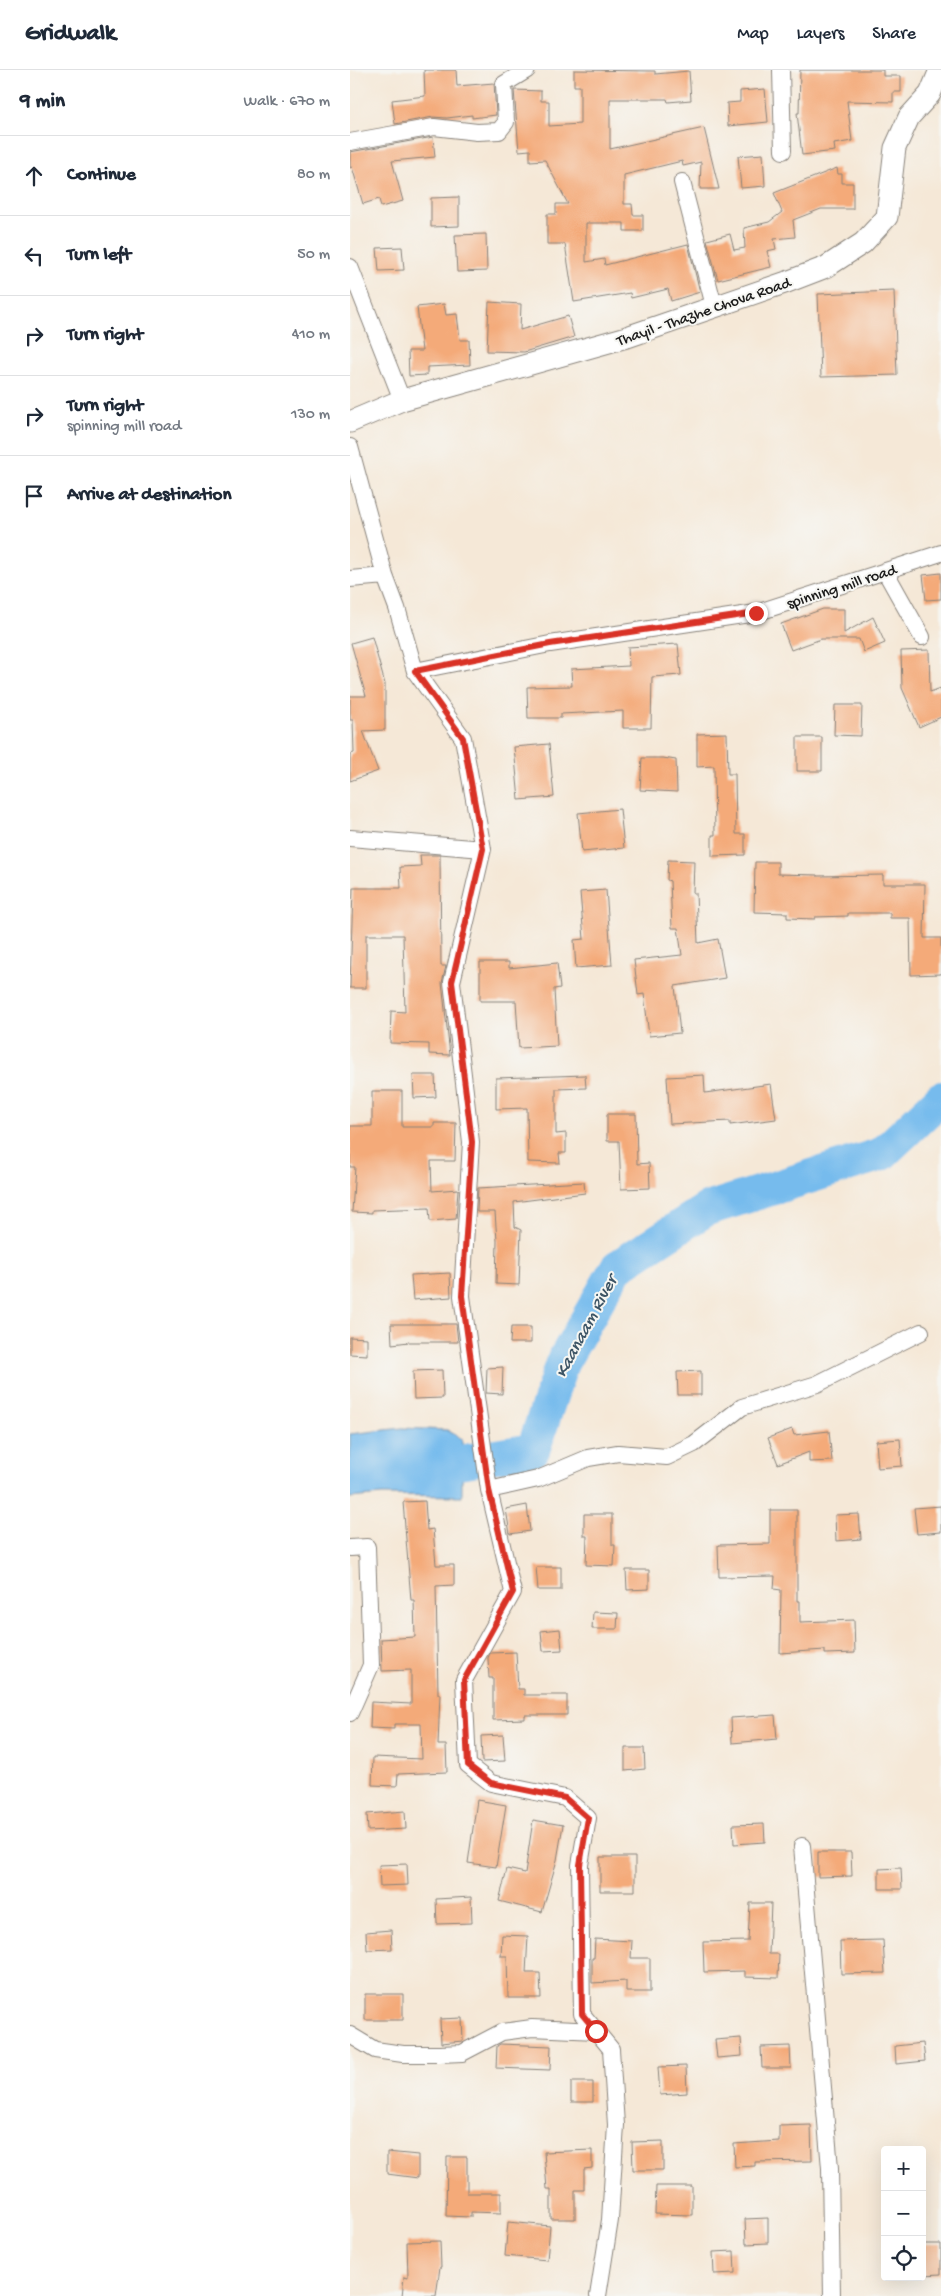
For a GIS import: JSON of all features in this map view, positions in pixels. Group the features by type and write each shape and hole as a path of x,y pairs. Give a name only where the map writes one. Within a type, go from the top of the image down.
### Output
{"street":[{"path":"350,142 434,127 477,132 499,131 506,122 504,84 527,70"},
{"path":"781,70 783,151"},
{"name":"Thayil - Thazhe Chova Road","path":"350,422 402,400 627,337 826,267 863,244 887,217 895,148 909,117 930,94 940,70"},
{"path":"682,182 714,306"},
{"path":"350,267 402,400"},
{"path":"350,447 385,576 397,608 415,671 463,738 483,849 452,982 472,1142 462,1296 489,1490 513,1592 464,1680 468,1765 491,1783 565,1798 588,1818 580,1865 582,2014 611,2049 616,2125 610,2220 598,2296"},
{"name":"spinning mill road","path":"415,671 550,644 756,613 941,553"},
{"path":"885,571 922,637"},
{"path":"350,579 385,576"},
{"path":"350,838 483,849"},
{"path":"489,1490 538,1478 588,1458 618,1454 667,1456 694,1444 742,1407 817,1384 921,1332"},
{"path":"350,1548 367,1547 371,1640 371,1666 350,1713"},
{"path":"802,1846 830,2168 832,2296"},
{"path":"350,2035 375,2050 403,2054 440,2054 462,2053 484,2044 502,2032 532,2028 596,2031"}],"water":[{"path":"402,1428 447,1430 462,1439 462,1496 382,1495 350,1498 350,1434"}],"building":[{"path":"424,70 456,70 457,86 494,83 496,115 472,118 472,115 447,118 433,117 395,124 392,100 425,96"},
{"path":"574,70 655,71 655,74 689,71 691,100 668,102 667,99 610,99 610,149 704,128 719,189 700,189 701,162 683,166 682,161 624,175 624,204 632,204 633,215 643,215 643,231 624,231 624,223 586,223 586,262 604,259 605,265 688,244 700,292 671,301 668,289 631,298 630,293 574,302 565,244 547,244 547,214 556,214 556,204 568,204 545,160 530,161 530,150 519,151 514,90 541,91 541,101 549,101 549,126 580,124 580,86 574,86"},
{"path":"800,70 883,70 883,76 901,76 901,92 893,92 893,102 847,101 852,141 834,144 835,151 802,155 797,113 799,113"},
{"path":"765,89 768,122 728,126 727,103 740,102 740,91"},
{"path":"433,137 435,157 392,161 403,201 381,207 379,199 363,204 352,167 350,168 350,152"},
{"path":"763,154 765,186 741,188 738,156"},
{"path":"837,168 838,174 842,174 842,183 853,183 853,209 821,209 793,220 795,237 774,239 776,249 767,251 771,267 718,280 707,240 730,234 734,250 745,248 744,228 769,222 782,212 774,193"},
{"path":"459,197 459,226 431,227 431,198"},
{"path":"486,234 487,271 457,272 455,235"},
{"path":"402,247 404,270 379,271 377,248"},
{"path":"894,291 897,375 821,377 818,294"},
{"path":"489,302 521,304 520,330 568,316 574,337 524,352 487,351"},
{"path":"444,304 446,315 457,314 460,340 469,340 470,365 427,367 427,375 409,376 408,351 422,351 417,307"},
{"path":"941,573 941,599 926,600 923,575"},
{"path":"823,609 844,609 844,633 873,617 885,643 864,652 859,639 821,639 791,650 781,624"},
{"path":"372,637 385,684 385,730 363,731 378,771 350,781 350,754 354,753 353,720 350,720 350,696 366,696 351,643"},
{"path":"678,644 681,675 652,677 651,728 623,728 623,711 561,714 561,718 528,718 527,687 572,686 571,669 629,666 628,647"},
{"path":"929,650 930,692 941,688 941,717 919,727 902,688 901,651"},
{"path":"835,705 862,705 861,736 834,735"},
{"path":"727,733 728,774 735,774 736,834 745,834 745,855 712,856 712,835 715,835 714,766 697,767 697,734"},
{"path":"797,737 822,737 822,771 797,771"},
{"path":"549,744 554,797 519,800 514,747"},
{"path":"642,758 676,760 677,792 640,790"},
{"path":"620,809 624,848 582,852 578,813"},
{"path":"420,855 440,855 441,966 446,966 442,983 450,1055 429,1054 429,1044 390,1043 391,1011 405,1012 403,935 366,935 366,988 350,988 353,888 401,888 400,867 421,866"},
{"path":"668,860 694,861 693,893 696,893 698,943 718,939 725,978 675,986 680,1033 649,1036 644,994 638,995 634,960 682,955 678,928 672,928 670,881 667,880"},
{"path":"755,862 778,862 778,874 817,876 883,875 883,884 925,884 924,938 941,938 941,974 911,975 910,918 890,918 890,913 848,913 848,916 815,917 815,919 787,918 787,913 754,912"},
{"path":"606,890 612,965 576,968 574,940 584,939 580,892"},
{"path":"480,962 509,962 509,968 557,963 560,988 554,989 557,1046 519,1048 516,1001 480,1001"},
{"path":"413,1075 435,1075 436,1097 414,1098"},
{"path":"585,1075 586,1088 556,1089 556,1134 566,1133 566,1153 559,1153 560,1163 528,1162 527,1108 496,1109 496,1078"},
{"path":"704,1075 705,1093 771,1084 776,1119 730,1125 730,1121 670,1124 667,1077"},
{"path":"372,1091 402,1091 402,1127 434,1127 434,1123 456,1123 455,1161 431,1161 432,1191 458,1189 456,1219 430,1221 429,1208 372,1210 372,1213 352,1212 355,1167 350,1167 350,1126 372,1126"},
{"path":"607,1114 636,1114 637,1164 649,1163 650,1188 621,1189 619,1141 607,1141"},
{"path":"584,1182 585,1193 514,1202 515,1227 521,1230 519,1285 496,1284 497,1241 495,1212 477,1212 478,1188"},
{"path":"450,1273 451,1297 413,1300 411,1275"},
{"path":"391,1324 456,1324 458,1342 392,1344"},
{"path":"511,1327 531,1327 531,1343 510,1343"},
{"path":"350,1337 367,1338 367,1355 350,1354"},
{"path":"503,1367 502,1394 486,1393 487,1368"},
{"path":"442,1370 443,1398 414,1399 413,1371"},
{"path":"701,1371 701,1395 678,1395 677,1372"},
{"path":"792,1429 794,1435 829,1431 832,1461 809,1462 809,1452 778,1464 768,1438"},
{"path":"900,1439 902,1466 878,1468 876,1441"},
{"path":"425,1501 427,1530 433,1529 436,1565 454,1565 454,1585 436,1586 438,1694 440,1694 438,1745 446,1745 447,1772 398,1774 397,1786 372,1785 373,1757 422,1759 421,1724 394,1724 394,1729 370,1728 371,1702 411,1704 411,1670 382,1671 381,1639 415,1637 414,1600 411,1600 403,1502"},
{"path":"527,1505 530,1531 510,1534 506,1509"},
{"path":"941,1506 941,1532 917,1534 914,1508"},
{"path":"770,1510 797,1510 797,1601 800,1601 800,1622 854,1620 855,1653 825,1654 825,1650 780,1653 781,1590 774,1589 775,1576 719,1577 718,1545 770,1544"},
{"path":"584,1514 612,1514 612,1545 615,1545 614,1566 586,1565 587,1536 584,1536"},
{"path":"859,1514 861,1539 836,1541 835,1515"},
{"path":"536,1567 561,1567 561,1590 538,1590"},
{"path":"626,1570 649,1570 649,1589 627,1590"},
{"path":"593,1612 618,1613 617,1629 592,1629"},
{"path":"560,1629 562,1650 543,1651 541,1631"},
{"path":"516,1652 518,1689 524,1689 524,1695 567,1695 567,1715 525,1715 525,1719 493,1720 493,1678 489,1678 488,1658 490,1653"},
{"path":"775,1715 777,1739 732,1743 731,1718"},
{"path":"503,1735 505,1761 482,1762 481,1736"},
{"path":"625,1748 644,1748 645,1769 625,1771"},
{"path":"477,1800 506,1805 496,1867 468,1863"},
{"path":"405,1811 406,1829 368,1831 367,1814"},
{"path":"533,1820 563,1825 557,1860 542,1912 499,1901 507,1869 525,1873"},
{"path":"764,1824 765,1842 734,1844 733,1825"},
{"path":"818,1852 851,1852 852,1876 818,1877"},
{"path":"600,1857 635,1857 635,1891 600,1891"},
{"path":"407,1864 408,1885 380,1886 379,1865"},
{"path":"901,1868 902,1889 879,1889 879,1869"},
{"path":"471,1897 472,1923 437,1924 436,1899"},
{"path":"750,1903 771,1903 769,1954 779,1954 778,1978 745,1977 745,1971 704,1972 703,1942 748,1941"},
{"path":"391,1930 392,1949 367,1950 366,1932"},
{"path":"502,1935 528,1936 526,1973 540,1973 541,1998 508,1998 507,1956 501,1956"},
{"path":"595,1939 632,1941 631,1958 650,1958 650,1992 626,1992 626,1981 592,1983 592,1958 594,1958"},
{"path":"883,1940 885,1973 841,1974 840,1941"},
{"path":"365,1994 403,1994 403,2020 365,2020"},
{"path":"462,2018 463,2041 441,2043 440,2019"},
{"path":"741,2038 742,2056 717,2058 715,2040"},
{"path":"923,2043 925,2061 896,2064 895,2046"},
{"path":"500,2044 551,2046 550,2070 496,2068 497,2046"},
{"path":"790,2046 791,2068 762,2068 761,2047"},
{"path":"686,2066 687,2093 660,2095 658,2067"},
{"path":"571,2082 593,2082 593,2102 571,2102"},
{"path":"811,2125 812,2161 755,2162 755,2166 735,2167 734,2144 779,2141 779,2126"},
{"path":"663,2141 663,2170 633,2170 632,2142"},
{"path":"592,2150 592,2168 584,2169 584,2190 575,2190 575,2219 551,2219 551,2189 547,2189 544,2152"},
{"path":"387,2152 418,2155 418,2178 387,2174"},
{"path":"447,2157 467,2157 467,2193 501,2193 501,2213 471,2212 471,2217 446,2216"},
{"path":"656,2186 692,2186 692,2215 655,2214"},
{"path":"768,2218 768,2243 746,2244 745,2219"},
{"path":"508,2222 550,2226 547,2260 505,2256"},
{"path":"440,2241 441,2267 436,2296 402,2296 404,2277 408,2278 407,2242"},
{"path":"926,2244 941,2244 941,2274 926,2275"},
{"path":"734,2251 735,2273 714,2274 713,2252"}],"waterway":[{"name":"Kaanaam River","path":"350,1476 378,1475 533,1450 562,1363 617,1267 707,1209 882,1154 941,1098"}],"route":[{"path":"596,2031 582,2014 580,1865 588,1818 565,1798 491,1783 468,1765 464,1680 513,1592 489,1490 462,1296 472,1142 452,982 483,849 463,738 415,671 550,644 756,613"}]}
